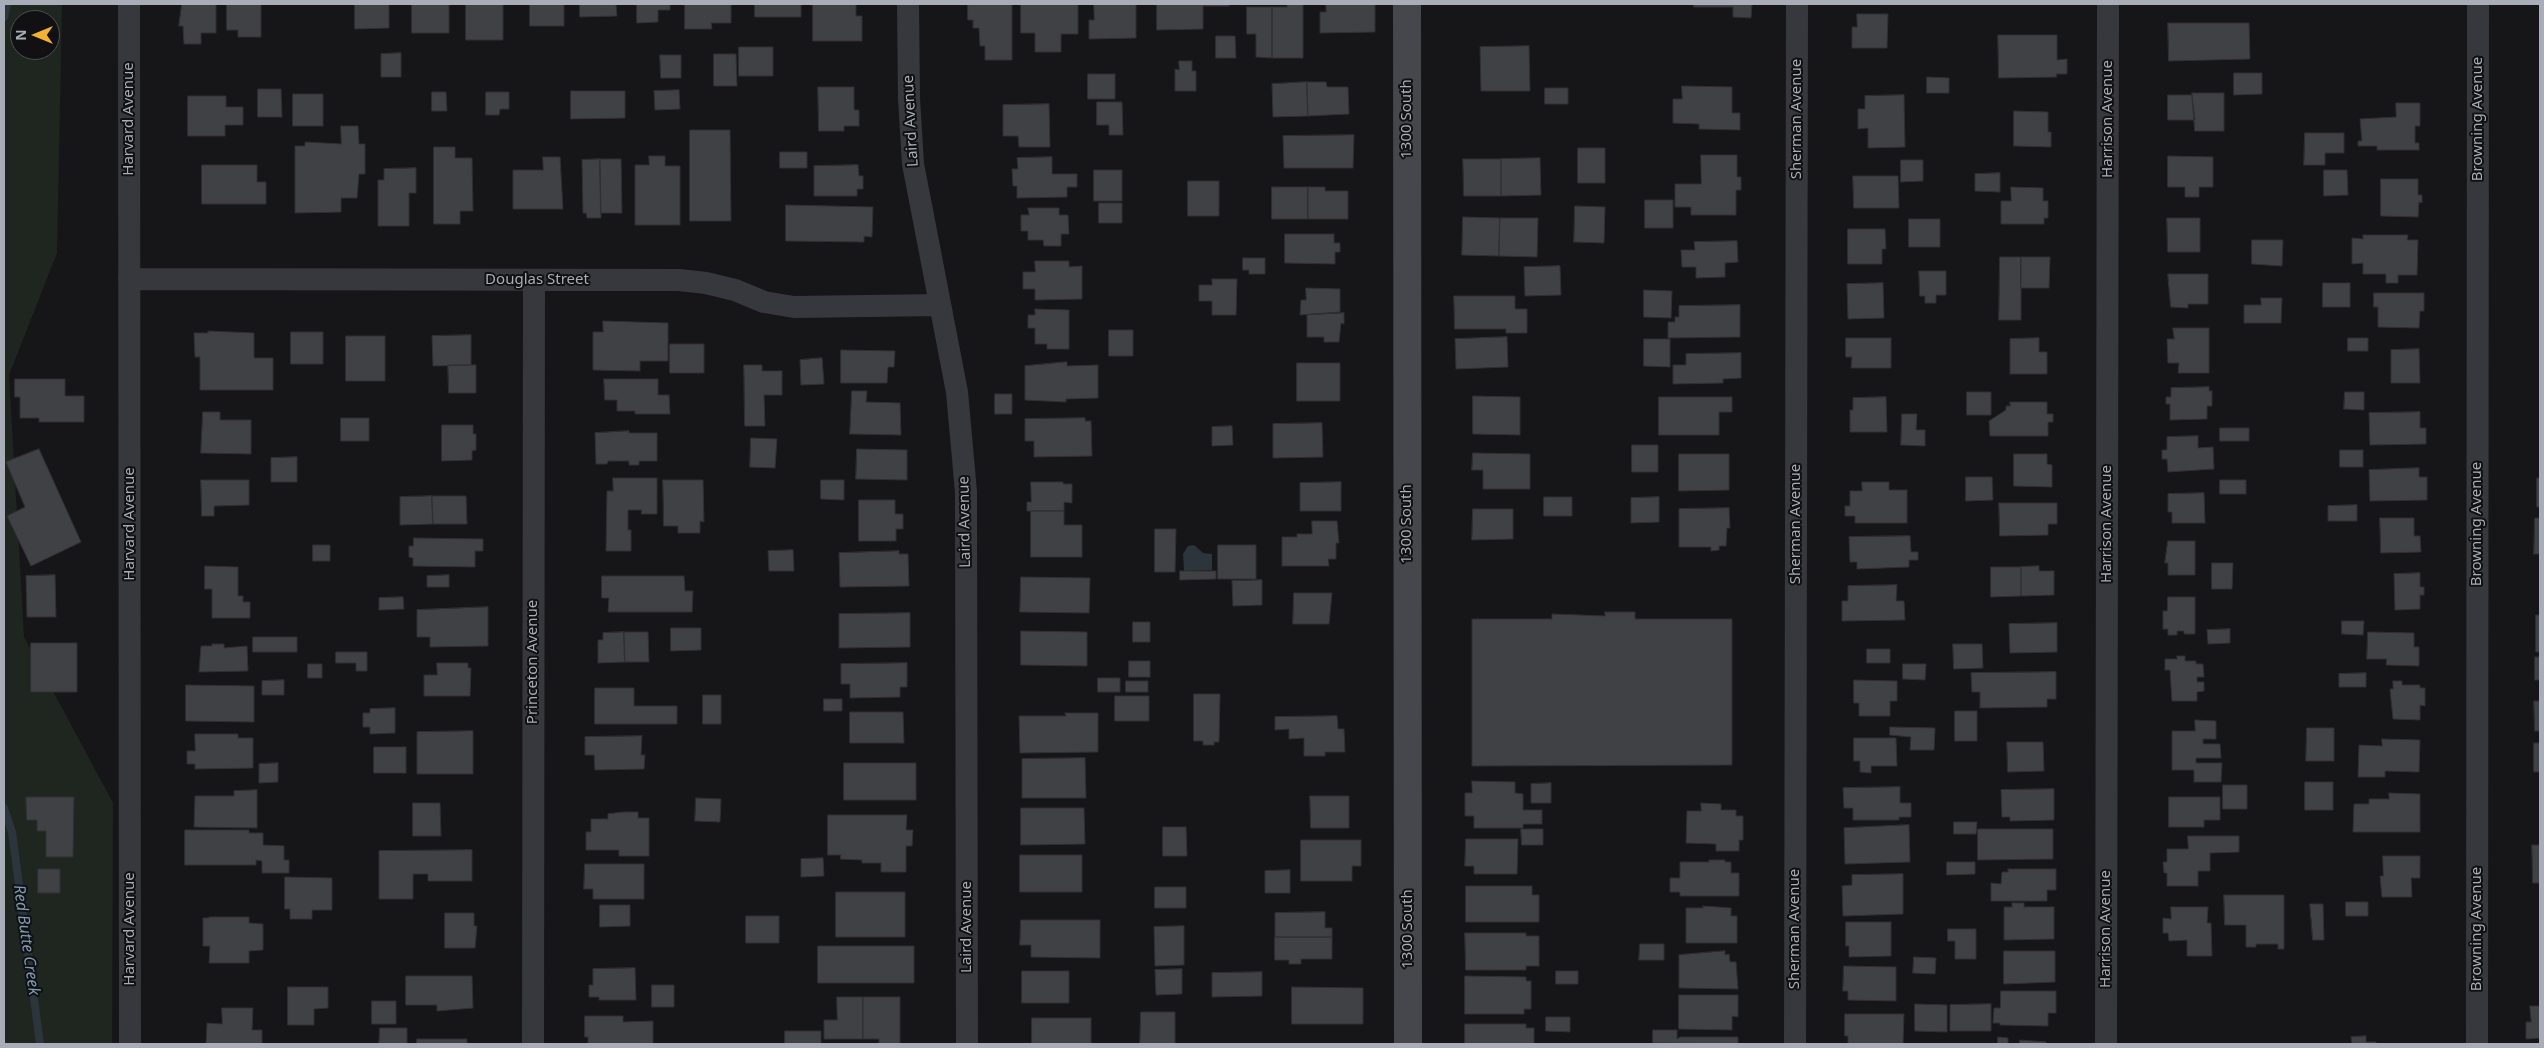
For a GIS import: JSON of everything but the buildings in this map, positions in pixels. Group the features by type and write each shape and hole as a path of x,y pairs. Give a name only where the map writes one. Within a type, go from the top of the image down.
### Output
{"street":[{"name":"Harvard Avenue","path":"129,4 130,1044"},
{"name":"Laird Avenue","path":"908,4 909,106 913,164 957,392 966,492 967,1044"},
{"name":"1300 South","path":"1407,4 1408,1044"},
{"name":"Sherman Avenue","path":"1795,1044 1797,4"},
{"name":"Harrison Avenue","path":"2106,1044 2108,4"},
{"name":"Browning Avenue","path":"2477,1044 2478,4"},
{"name":"Douglas Street","path":"129,280 692,281 735,290 772,304 812,309 940,306"},
{"name":"Princeton Avenue","path":"533,1044 534,281"}],"shaded area":[{"path":"4,4 62,4 57,253 9,375 24,637 113,803 112,1044 4,1044"},
{"path":"1194,545 1203,553 1212,554 1212,570 1184,571 1183,554 1188,546"}],"waterway":[{"name":"Red Butte Creek","path":"4,17 7,4"},
{"name":"Red Butte Creek","path":"4,808 12,832 40,1044"}]}
